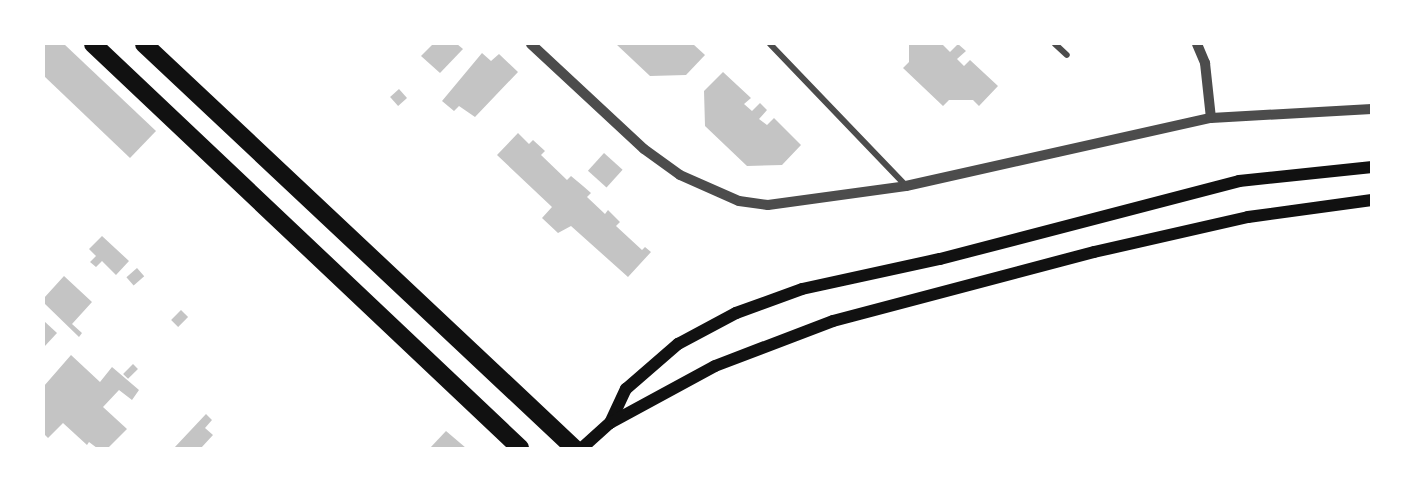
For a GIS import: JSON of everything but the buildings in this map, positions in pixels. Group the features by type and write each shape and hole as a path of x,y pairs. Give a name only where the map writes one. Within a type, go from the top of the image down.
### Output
{"highway":[{"path":"93,44 520,448"},
{"path":"144,44 574,448"}],"main road":[{"path":"610,423 626,389 678,344 736,313 802,289 940,259 1239,181 1371,167"},
{"path":"582,448 610,423 750,350 833,321 1138,242 1248,217 1371,200"}],"street":[{"path":"531,44 644,149 713,192 768,205 906,186 1211,118 1371,109"},
{"path":"770,44 906,186"},
{"path":"1055,44 1067,55"},
{"path":"1197,44 1204,63 1211,118"}]}
